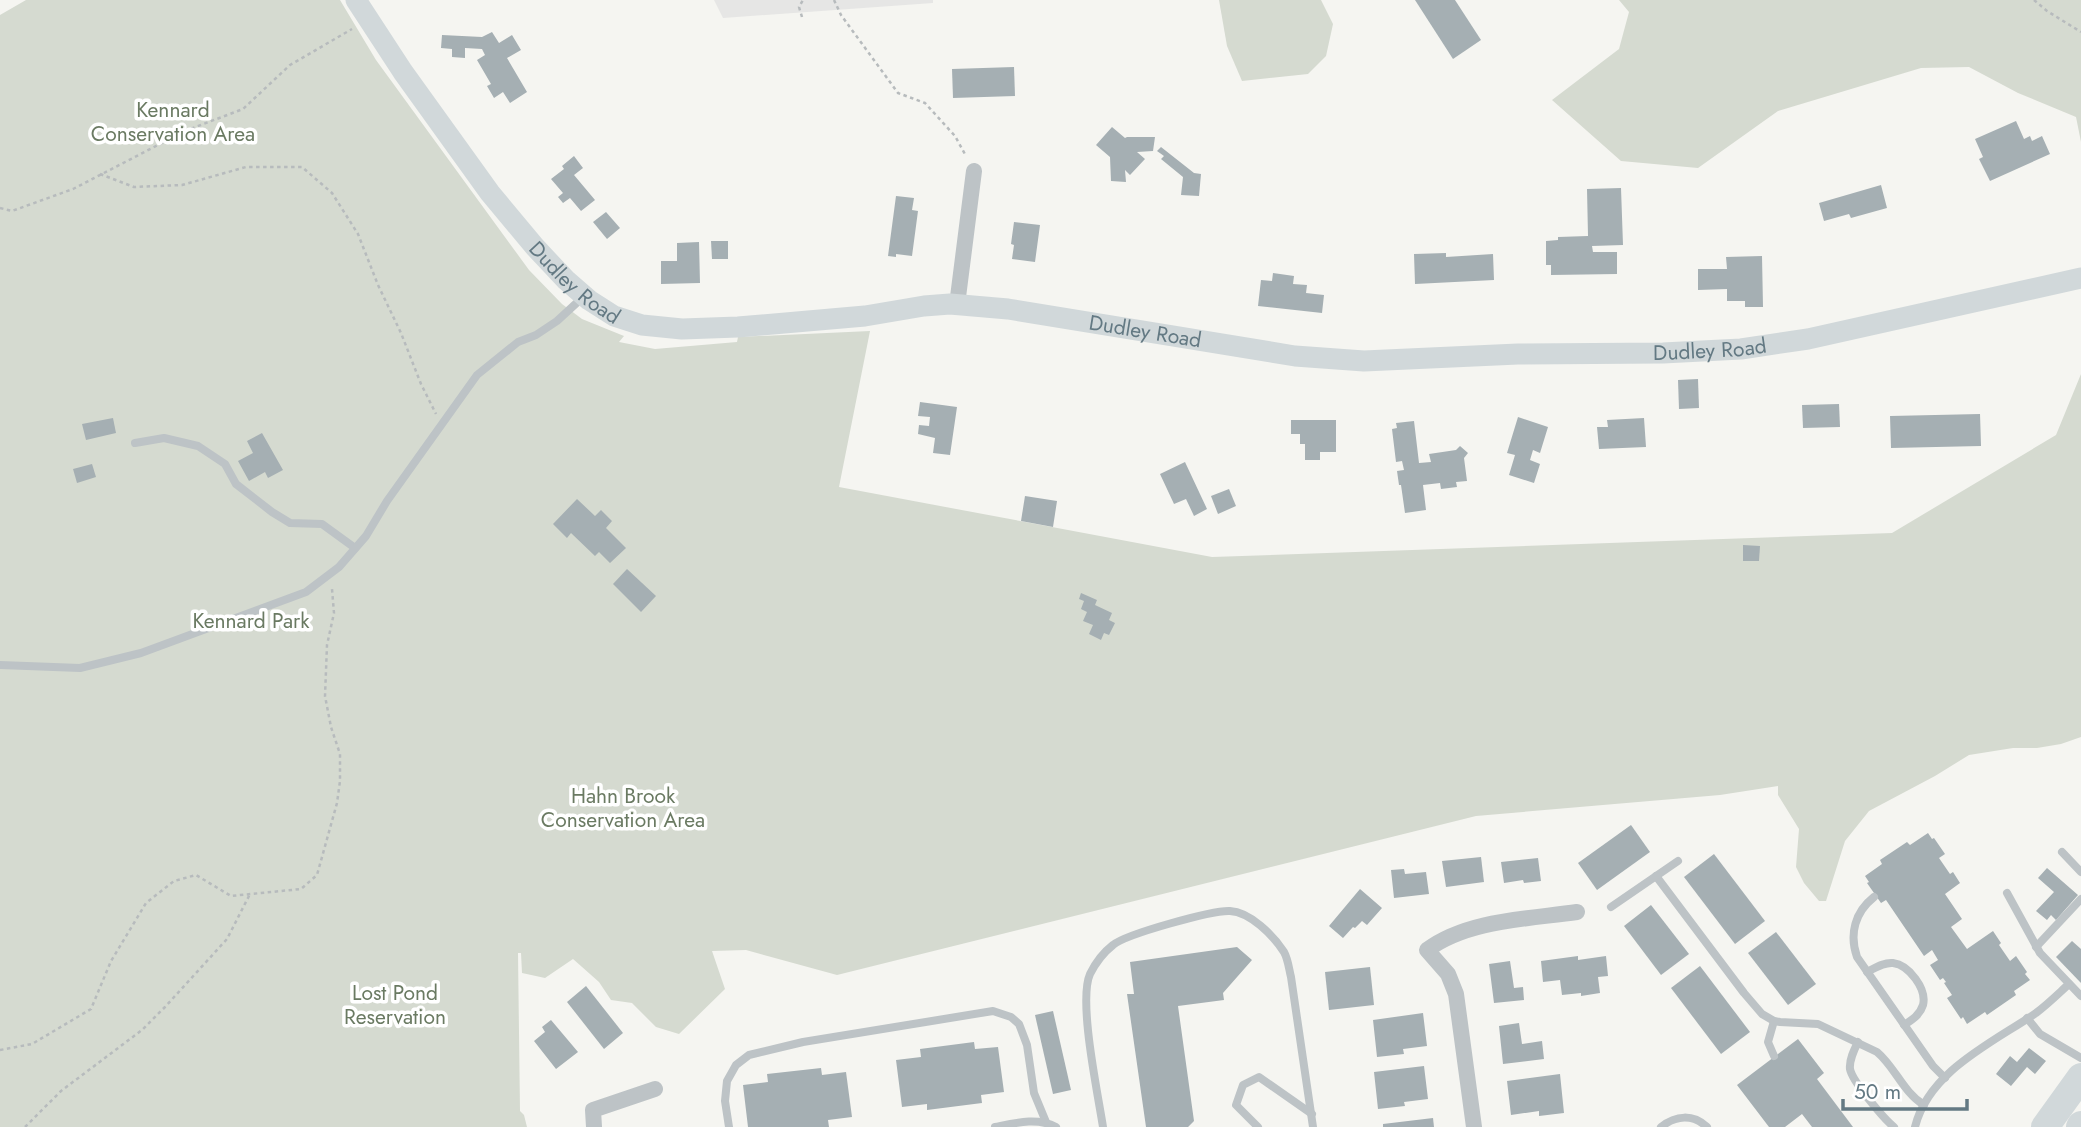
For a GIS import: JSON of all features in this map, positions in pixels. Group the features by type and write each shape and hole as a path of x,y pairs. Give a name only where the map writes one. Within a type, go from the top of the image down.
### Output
{"highway":[{"path":"2045,1127 2081,1077"}],"street":[{"name":"Dudley Road","path":"356,0 403,72 490,193 535,247 584,296 614,316 642,325 682,329 738,327 852,317 924,306 957,305 1008,309 1296,356 1364,361 1518,354 1596,355 1741,349 1808,339 2081,278"},
{"path":"957,305 974,172"},
{"path":"1474,1127 1456,994 1448,974 1427,950 1446,937 1466,929 1577,912"},
{"path":"594,1127 593,1110 655,1089"}],"lane":[{"path":"0,665 80,668 141,653 306,592 332,572 366,536 387,501 477,375 518,342 536,335 557,321 584,296"},
{"path":"135,443 164,438 198,446 225,464 236,484 272,512 290,523 322,524 355,548"},
{"path":"2062,852 2081,872"},
{"path":"1611,906 1678,861"},
{"path":"1656,876 1762,1014 1774,1021 1818,1024 1858,1042 1881,1055 1911,1095 1924,1105"},
{"path":"2007,892 2044,959 2081,996"},
{"path":"1874,897 1860,914 1853,929 1857,957 1933,1066 1945,1078"},
{"path":"2036,947 2081,898"},
{"path":"1104,1127 1088,1031 1085,994 1090,975 1112,945 1128,936 1229,911 1244,915 1260,926 1286,954 1313,1127"},
{"path":"1867,972 1885,963 1897,963 1911,973 1923,994 1923,1006 1916,1018 1904,1025"},
{"path":"1914,1127 1924,1105 1945,1078 2045,1005 2068,984"},
{"path":"730,1127 726,1101 727,1081 736,1065 749,1055 803,1042 993,1011 1011,1017 1019,1024 1027,1045 1034,1093 1046,1122"},
{"path":"2027,1018 2040,1034 2081,1058"},
{"path":"1774,1021 1769,1042 1774,1056"},
{"path":"1858,1042 1850,1062 1852,1073 1881,1114 1894,1127"},
{"path":"1258,1127 1236,1105 1243,1085 1259,1076 1312,1114"},
{"path":"1661,1127 1671,1120 1688,1117 1697,1119 1707,1127"},
{"path":"995,1127 1024,1122 1046,1122 1056,1127"}],"path":[{"path":"802,17 799,7 803,0"},
{"path":"834,0 841,15 898,93 925,103 955,136 974,172"},
{"path":"2034,0 2081,33"},
{"path":"0,208 12,211 74,189 185,131 243,109 290,65 355,27"},
{"path":"100,174 134,187 170,186 246,167 302,167 332,192 358,234 442,427"},
{"path":"0,1050 32,1044 91,1009 111,961 146,903 174,881 196,875 231,896 301,889 317,875 326,850 340,781 340,754 325,696 327,645 334,613 332,572"},
{"path":"25,1127 61,1091 142,1030 165,1007 228,939 250,894"}],"shaded area":[{"path":"714,0 933,0 933,3 723,18"}],"green space":[{"path":"26,0 340,0 376,60 529,270 562,304 582,319 624,336 619,342 655,349 737,342 738,337 870,331 839,487 1212,557 1892,533 2056,435 2081,374 2081,737 2037,748 2013,748 1969,755 1869,811 1845,841 1826,901 1819,901 1804,883 1796,867 1799,829 1778,795 1778,786 1720,795 1476,816 837,975 746,950 712,951 725,989 679,1034 656,1027 632,1003 611,1000 599,982 573,959 545,978 522,973 521,953 518,953 520,1111 527,1127 0,1127 0,15"},
{"path":"1219,0 1321,0 1333,24 1326,56 1308,74 1242,81 1227,46"},
{"path":"1619,0 2081,0 2081,142 2076,117 2018,93 1969,67 1921,68 1778,111 1698,168 1621,161 1552,100 1619,49 1629,12"}],"building":[{"path":"1415,0 1455,0 1481,40 1453,59"},
{"path":"492,32 499,43 512,35 521,50 507,58 527,92 510,103 503,92 494,98 487,86 491,84 477,60 485,55 482,49 465,48 465,58 452,57 452,49 441,48 442,35 482,37"},
{"path":"1014,67 1015,96 953,98 952,69"},
{"path":"2016,121 2024,139 2030,136 2032,141 2042,136 2050,154 1990,181 1979,159 1983,157 1975,139"},
{"path":"1112,127 1125,138 1155,137 1153,151 1137,152 1145,159 1130,175 1125,170 1126,182 1111,181 1110,157 1096,145"},
{"path":"1161,147 1194,173 1201,174 1199,196 1181,195 1183,177 1161,159 1164,156 1157,151"},
{"path":"574,156 583,168 574,175 595,200 581,211 570,198 563,203 558,197 563,193 551,179 564,169 562,166"},
{"path":"1881,185 1887,208 1851,218 1849,214 1824,221 1819,203"},
{"path":"1621,188 1623,245 1592,246 1593,252 1617,252 1617,274 1551,275 1551,265 1546,265 1546,241 1558,240 1558,237 1588,236 1587,189"},
{"path":"896,196 914,198 912,210 918,211 912,256 888,256"},
{"path":"606,212 620,228 607,239 593,222"},
{"path":"1014,222 1040,225 1035,262 1012,259"},
{"path":"711,241 728,241 728,259 712,259"},
{"path":"699,242 700,283 661,284 661,261 677,261 677,243"},
{"path":"1446,253 1446,257 1493,254 1494,280 1415,284 1414,254"},
{"path":"1762,256 1763,307 1745,307 1745,301 1727,301 1727,289 1698,290 1698,269 1727,269 1726,257"},
{"path":"1273,273 1294,276 1293,284 1307,285 1306,293 1324,295 1322,313 1258,306 1261,280 1272,281"},
{"path":"1698,379 1699,408 1679,409 1678,380"},
{"path":"920,402 957,407 950,455 933,453 935,438 918,434 919,425 929,426 930,417 918,416"},
{"path":"1839,404 1840,427 1803,428 1802,405"},
{"path":"1980,414 1981,446 1891,448 1890,416"},
{"path":"1518,417 1548,427 1540,453 1533,450 1530,460 1540,464 1534,483 1509,475 1515,455 1507,453"},
{"path":"113,418 116,433 86,440 82,424"},
{"path":"1644,418 1646,447 1599,449 1597,427 1608,427 1607,420"},
{"path":"1291,420 1336,420 1336,452 1320,452 1320,460 1305,460 1305,444 1300,444 1300,434 1291,434"},
{"path":"1414,421 1419,463 1431,462 1429,454 1456,450 1460,446 1468,453 1464,458 1467,481 1456,482 1457,487 1441,489 1440,483 1423,485 1426,510 1405,513 1397,471 1404,470 1402,461 1396,462 1392,429 1397,428 1396,423"},
{"path":"262,433 283,470 268,478 265,472 249,481 238,461 253,453 247,441"},
{"path":"1185,462 1207,509 1194,516 1186,499 1174,504 1160,474"},
{"path":"92,464 96,477 77,483 73,469"},
{"path":"1229,489 1236,506 1218,514 1211,496"},
{"path":"1025,496 1057,501 1053,527 1021,521"},
{"path":"577,499 595,516 601,510 612,521 606,528 626,548 610,563 599,552 595,556 571,533 567,538 553,524"},
{"path":"1743,545 1760,546 1759,561 1743,561"},
{"path":"627,569 656,596 641,612 613,584"},
{"path":"1081,593 1097,600 1095,605 1112,613 1109,620 1115,623 1109,635 1104,633 1101,640 1089,634 1093,625 1083,621 1087,612 1081,609 1084,601 1079,599"},
{"path":"1631,825 1650,852 1597,890 1578,863"},
{"path":"1928,833 1945,854 1939,858 1960,883 1945,894 1962,919 1951,927 1967,949 1993,931 2010,961 2016,956 2030,980 2014,991 2016,995 1987,1015 1985,1012 1967,1024 1947,998 1952,995 1944,983 1946,982 1943,978 1940,980 1930,965 1938,960 1932,950 1924,956 1886,900 1881,903 1865,876 1882,864 1880,860 1907,842 1910,845"},
{"path":"1714,854 1765,921 1735,944 1684,877"},
{"path":"1481,857 1484,882 1446,887 1442,861"},
{"path":"1538,858 1541,881 1504,883 1501,862"},
{"path":"2047,868 2078,895 2056,920 2051,915 2047,920 2036,911 2054,892 2038,878"},
{"path":"1404,869 1405,874 1426,872 1429,894 1394,898 1391,870"},
{"path":"1360,889 1382,908 1367,925 1362,921 1343,938 1329,926"},
{"path":"1651,905 1689,954 1661,975 1624,926"},
{"path":"1776,932 1816,984 1788,1005 1748,953"},
{"path":"2072,941 2081,949 2081,983 2056,957"},
{"path":"1237,947 1252,960 1223,993 1224,1000 1178,1006 1194,1121 1188,1127 1146,1127 1127,994 1134,994 1130,962"},
{"path":"1578,956 1578,960 1606,956 1608,976 1598,977 1600,993 1562,995 1560,980 1543,982 1541,961"},
{"path":"1510,961 1514,988 1523,987 1524,1000 1494,1003 1489,964"},
{"path":"1700,966 1750,1032 1721,1054 1671,988"},
{"path":"1370,967 1374,1005 1329,1010 1325,972"},
{"path":"586,986 623,1033 604,1049 567,1002"},
{"path":"1053,1011 1071,1090 1053,1094 1035,1015"},
{"path":"1423,1013 1427,1046 1403,1049 1404,1054 1377,1057 1373,1020"},
{"path":"551,1020 578,1052 556,1069 534,1041 545,1032 542,1027"},
{"path":"1519,1023 1522,1044 1542,1041 1544,1059 1503,1064 1499,1026"},
{"path":"1798,1039 1824,1073 1817,1079 1853,1127 1812,1127 1802,1114 1785,1127 1769,1127 1737,1085"},
{"path":"974,1042 975,1049 998,1047 1004,1092 981,1095 982,1103 927,1110 927,1104 902,1107 896,1060 921,1057 920,1049"},
{"path":"2029,1048 2046,1061 2035,1074 2027,1067 2011,1086 1996,1074 2010,1056 2017,1062"},
{"path":"1424,1066 1428,1099 1404,1102 1405,1106 1378,1109 1374,1072"},
{"path":"821,1068 822,1075 846,1072 852,1117 828,1120 829,1127 748,1127 743,1085 768,1082 767,1074"},
{"path":"1560,1074 1564,1113 1539,1116 1539,1111 1511,1115 1507,1081"},
{"path":"1433,1118 1434,1127 1383,1127 1383,1124"}],"park label":[{"name":"Kennard Conservation Area","path":"173,122"},
{"name":"Kennard Park","path":"251,621"},
{"name":"Hahn Brook Conservation Area","path":"623,808"},
{"name":"Lost Pond Reservation","path":"395,1005"}]}
